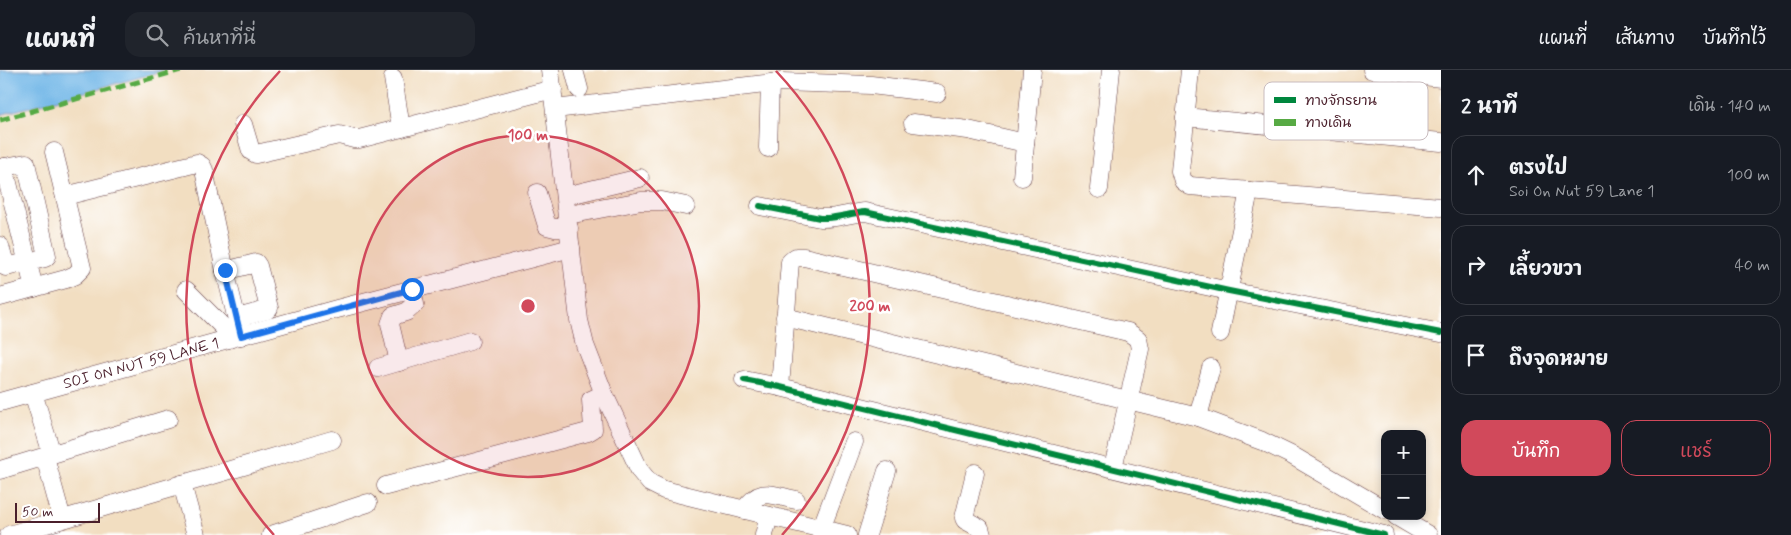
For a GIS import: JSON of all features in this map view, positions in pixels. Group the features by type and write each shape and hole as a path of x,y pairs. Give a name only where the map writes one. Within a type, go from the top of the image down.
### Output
{"street":[{"path":"551,70 579,320 585,345 604,394 640,471 650,483 664,490 847,535"},
{"path":"574,70 579,89"},
{"path":"1022,177 1032,70"},
{"path":"1099,189 1111,70"},
{"path":"1190,70 1180,172 1183,181 1190,186 1441,207"},
{"path":"1372,70 1441,78"},
{"path":"555,109 774,82 872,77 937,93"},
{"path":"393,78 401,128"},
{"path":"768,148 774,82"},
{"path":"243,124 251,151 256,154 339,135 354,139 359,138 553,88"},
{"path":"1185,117 1264,125"},
{"path":"913,123 968,130 1025,143"},
{"path":"1421,140 1441,142"},
{"path":"0,297 66,280 82,268 54,152"},
{"path":"65,196 197,163 202,166 237,318 235,338"},
{"path":"2,167 34,288"},
{"path":"565,196 640,178"},
{"path":"1220,333 1249,191"},
{"path":"537,193 547,226 555,228 568,222 641,201 662,201 686,206"},
{"path":"760,206 829,219 866,212 1228,291 1441,333"},
{"path":"0,246 5,267 28,262"},
{"name":"SOI ON NUT 59 LANE 1","path":"0,402 412,289 571,248"},
{"path":"780,387 790,262 796,257 1128,332 1138,340 1140,349 1113,468"},
{"path":"225,270 256,263 258,266 268,308 267,310 237,318"},
{"path":"399,362 390,324 393,316 406,312 415,304 412,289"},
{"path":"186,290 235,338"},
{"path":"785,317 1198,417 1262,441 1293,456 1381,508"},
{"path":"378,368 470,341"},
{"path":"1198,417 1211,368"},
{"path":"744,380 780,387 1384,535"},
{"path":"33,393 62,519"},
{"path":"386,486 588,432 593,429 591,400 604,394"},
{"path":"0,470 168,419"},
{"path":"9,535 332,440"},
{"path":"821,529 854,442"},
{"path":"867,535 887,472"},
{"path":"975,473 964,518 980,528 982,535"},
{"path":"182,484 196,535"},
{"path":"744,510 752,499 758,495 769,494 796,500"},
{"path":"271,535 368,504"},
{"path":"764,535 769,516"},
{"path":"1403,520 1428,535"}],"water":[{"path":"0,70 167,70 0,115"}],"marked path":[{"path":"0,120 181,70"}],"cycle path":[{"path":"760,206 820,218 832,218 865,212 1229,291 1441,333"},
{"path":"744,380 780,387 1384,535"}],"route":[{"path":"225,270 241,336 412,289"}]}
